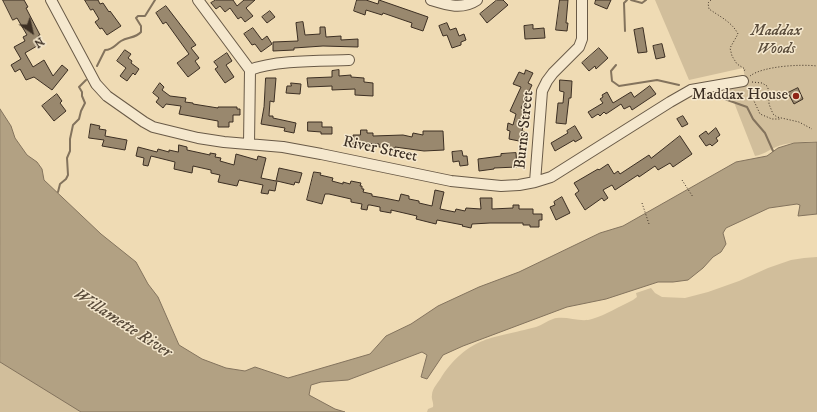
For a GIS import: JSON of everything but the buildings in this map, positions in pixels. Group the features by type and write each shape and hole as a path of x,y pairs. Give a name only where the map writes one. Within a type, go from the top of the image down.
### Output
{"street":[{"name":"River Street","path":"51,0 96,84 107,96 153,127 198,138 224,142 283,147 314,152 450,181 501,186 519,185 551,177 691,90 741,81"},
{"path":"198,0 250,70 249,144"},
{"path":"431,0 455,6 467,6 477,0"},
{"name":"Burns Street","path":"535,182 542,91 546,81 553,72 579,47 582,39 582,0"},
{"path":"250,70 258,67 285,63 349,60"}],"path":[{"path":"710,0 708,3 708,8 736,29 738,34 730,48 732,56 737,64 745,69 741,81"},
{"path":"741,81 756,71 790,66 817,66"},
{"path":"741,81 762,83 767,86 773,114 777,117 799,122 812,129"},
{"path":"741,81 747,86 760,114 772,119 782,118"},
{"path":"682,180 693,198"},
{"path":"642,203 649,224"}],"green space":[{"name":"Maddax Woods","path":"655,0 817,0 817,141 786,144 755,156 728,87 746,82 743,68 689,80"},
{"path":"817,257 817,412 427,412 428,409 433,407 432,392 442,376 463,353 483,341 536,327 558,318 583,320 592,319 608,313 633,300 637,297 636,293 651,288 655,293 662,297 685,298 739,281 791,260"},
{"path":"0,362 72,405 81,412 0,412"}],"water":[{"name":"Willamette River","path":"0,109 11,126 15,138 27,155 37,162 42,169 44,180 101,234 136,262 148,284 158,297 179,345 202,359 226,368 245,371 255,367 288,378 370,354 386,336 411,324 438,306 479,287 519,272 600,233 623,226 736,162 767,156 778,148 794,143 817,142 817,214 798,216 800,205 797,204 769,208 726,228 723,233 726,244 721,252 713,257 703,268 688,280 658,282 606,299 567,307 463,346 443,355 427,379 421,377 427,355 422,352 348,380 321,382 311,385 309,395 335,409 345,412 81,412 0,362"}],"waterway":[{"path":"97,66 105,50 108,50 121,41 141,32 141,26 136,18 138,16 145,16 155,0"},
{"path":"625,31 624,3 627,0"},
{"path":"631,0 642,3 646,0"},
{"path":"616,65 611,71 612,81 619,86 657,80 679,85"},
{"path":"58,192 60,184 68,175 67,158 70,151 70,139 73,125 79,119 85,103 79,87 86,80"},
{"path":"699,93 719,97 747,107 753,119 765,133 773,151"}],"place":[{"name":"Maddax House","path":"796,96"}]}
